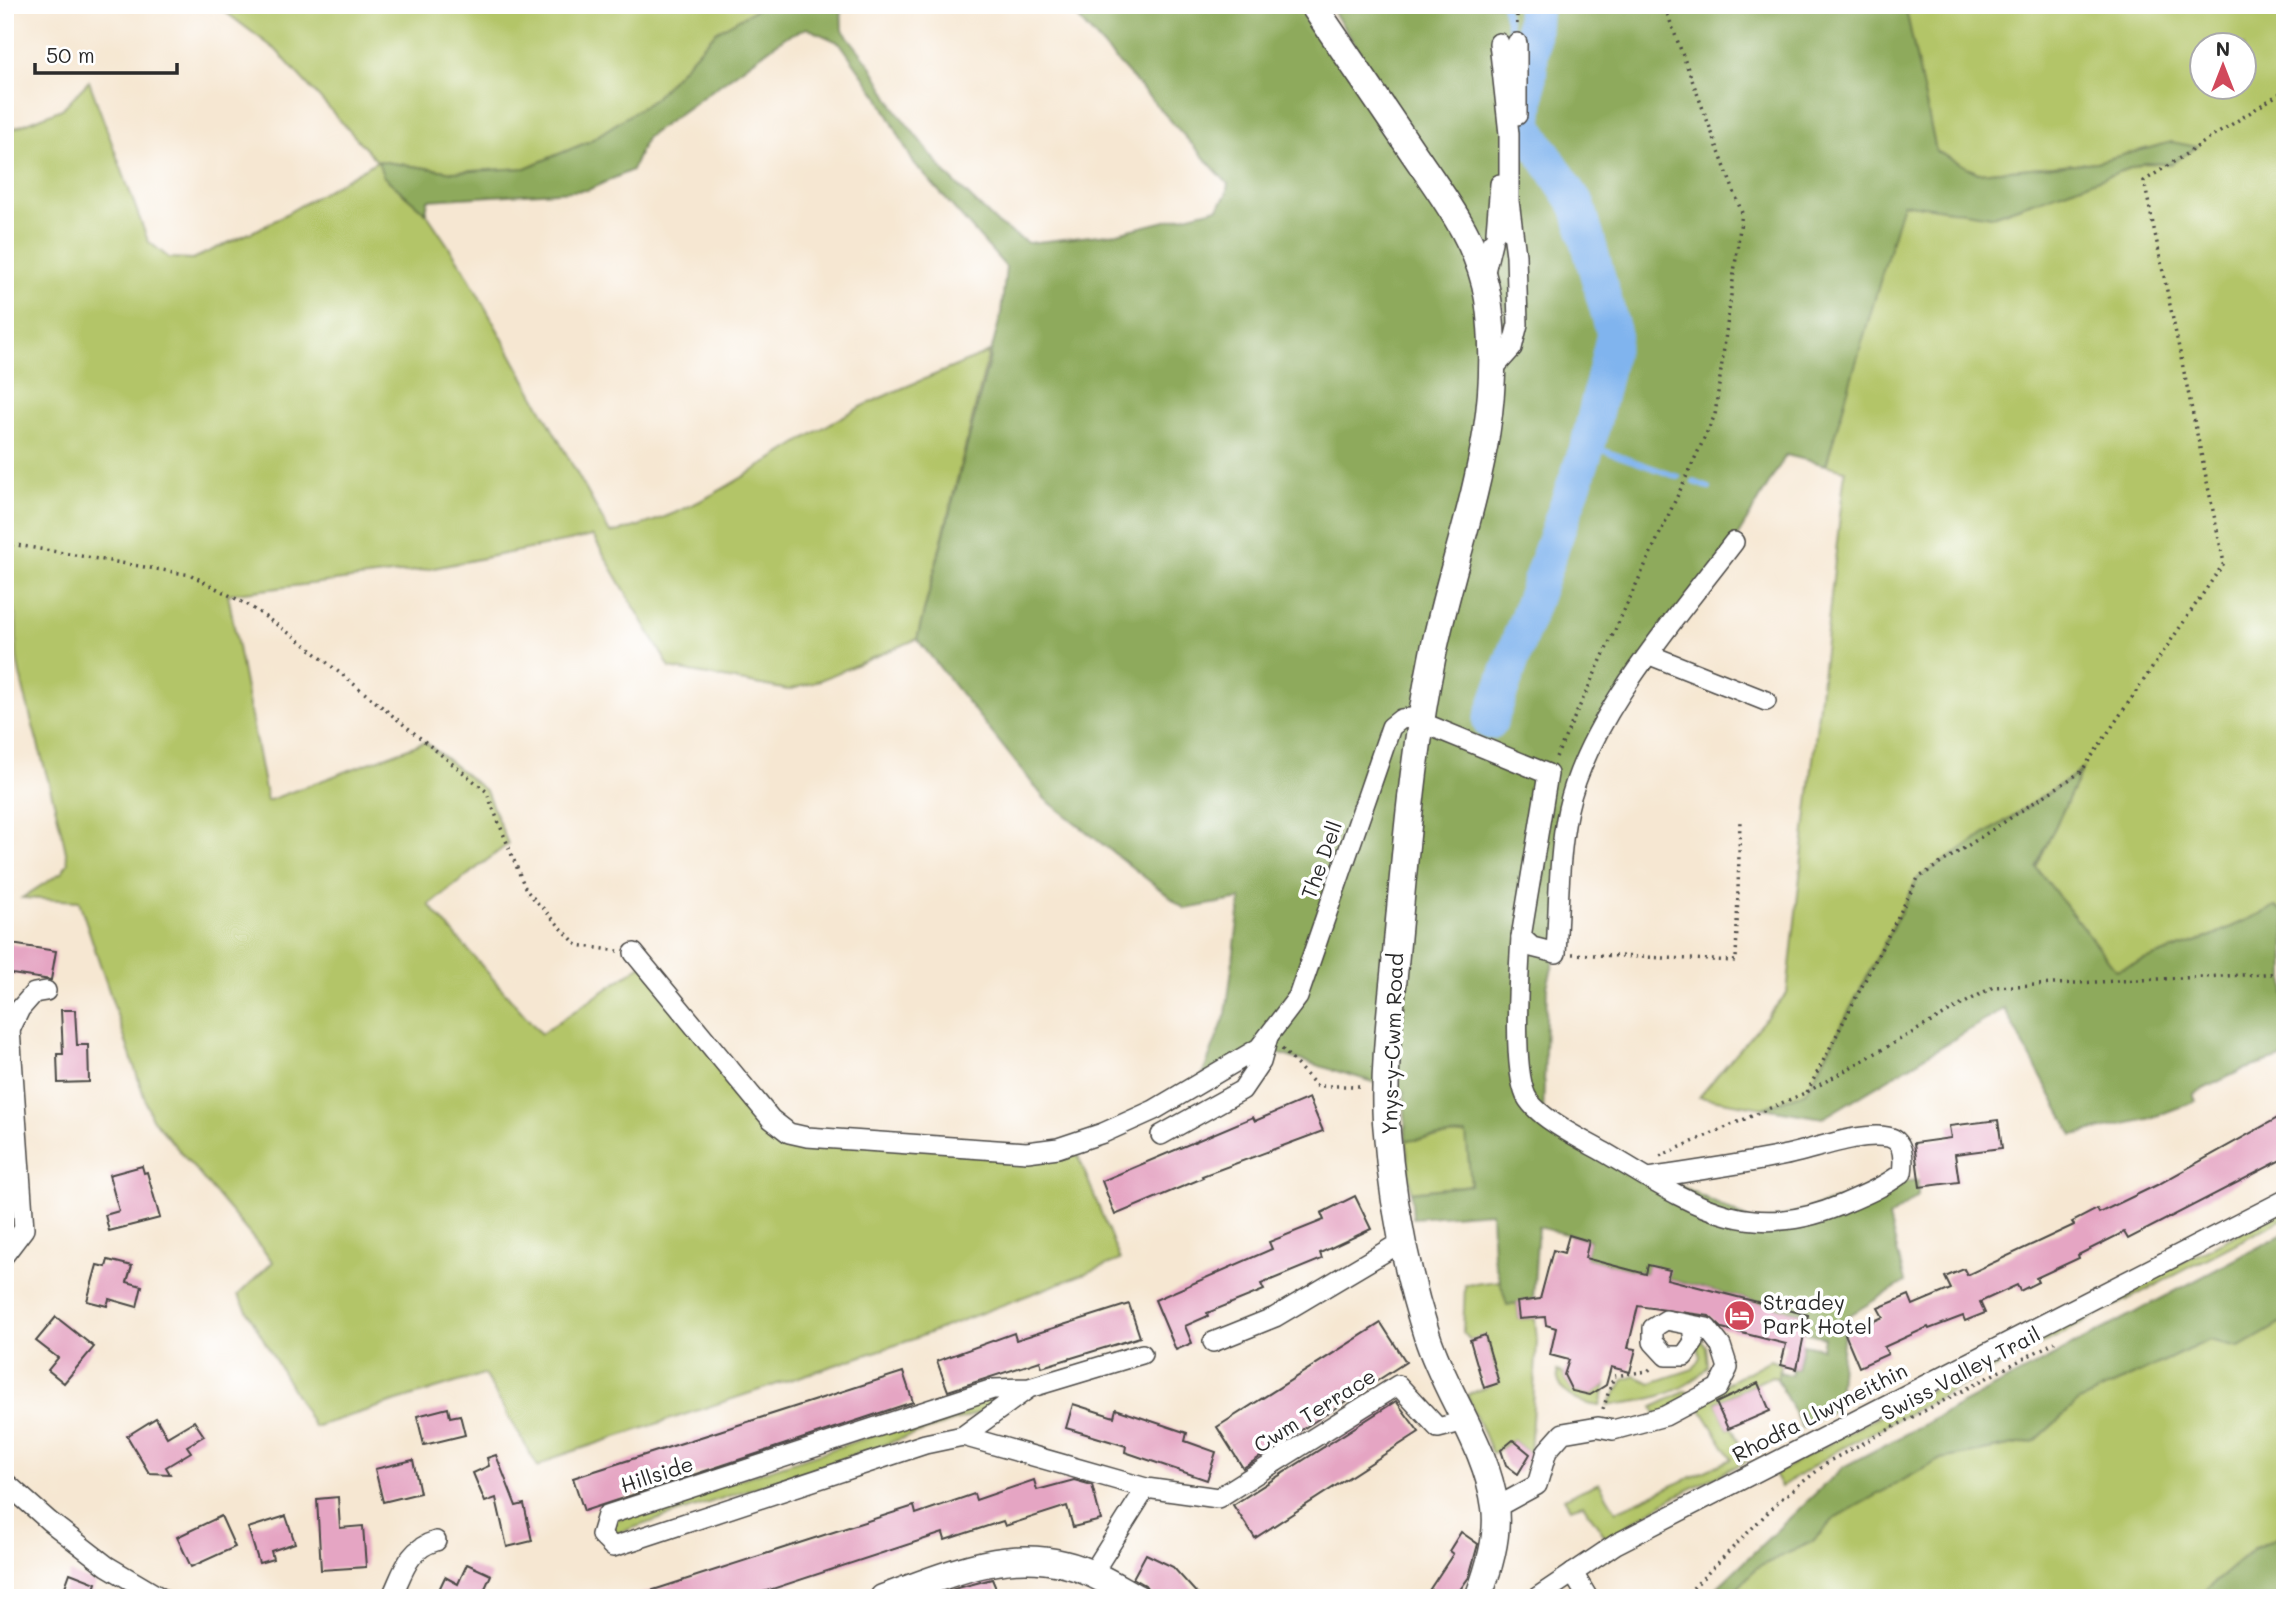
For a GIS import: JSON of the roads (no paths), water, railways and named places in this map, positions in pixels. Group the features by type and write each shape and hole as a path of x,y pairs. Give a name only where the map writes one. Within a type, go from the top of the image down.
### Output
{"main road":[{"name":"Ynys-y-Cwm Road","path":"1313,5 1465,229 1484,276 1494,368 1488,439 1433,653 1422,724 1400,907 1386,1117 1392,1183 1403,1241 1428,1340 1465,1422 1495,1508 1493,1545 1478,1598"},
{"path":"883,1598 980,1564 1028,1558 1065,1564 1092,1574 1137,1598"}],"street":[{"path":"1484,276 1494,237 1509,134 1516,126 1508,43"},
{"path":"1494,368 1512,348 1518,324 1516,255 1509,201 1509,134"},
{"path":"1521,937 1532,947 1556,953 1562,848 1568,808 1584,760 1650,655 1734,542"},
{"path":"1650,655 1766,701"},
{"name":"The Dell","path":"1161,1135 1242,1090 1261,1062 1264,1041 1298,996 1391,727 1401,719 1411,718 1422,724"},
{"path":"1422,724 1548,774 1521,937 1521,1080 1527,1097 1554,1121 1640,1173 1705,1209 1732,1219 1757,1223 1811,1217 1862,1196 1902,1173 1904,1159 1900,1146 1890,1137 1868,1136 1782,1156 1640,1173"},
{"path":"634,953 771,1119 789,1133 807,1137 1027,1152 1058,1148 1154,1111 1264,1041"},
{"path":"5,1254 24,1230 9,1076 8,1027 34,993 46,991"},
{"name":"Rhodfa Llwyneithin","path":"1536,1598 1616,1544 2285,1200"},
{"path":"1213,1342 1275,1317 1403,1241"},
{"path":"1495,1508 1537,1485 1547,1451 1563,1433 1598,1427 1613,1430 1665,1416 1718,1388 1728,1368 1721,1346 1707,1328 1692,1326"},
{"name":"Hillside","path":"1029,1388 963,1436 925,1444 613,1546 606,1543 601,1535 602,1524 607,1516 993,1390 1029,1388 1142,1354"},
{"name":"Cwm Terrace","path":"1218,1498 1398,1385 1438,1429 1465,1422"},
{"name":"Hillside","path":"963,1436 1146,1488 1218,1498"},
{"path":"5,1482 48,1521 107,1566 161,1598"},
{"path":"1092,1574 1146,1488"},
{"path":"391,1598 408,1559 421,1545 436,1541"},
{"path":"1573,1573 1588,1598"}],"waterway":[{"path":"1504,5 1513,40"},
{"path":"1490,722 1588,445 1614,334 1578,206 1525,126 1535,5"},
{"path":"1588,445 1678,477"},
{"path":"1694,482 1709,488"}],"place":[{"name":"Stradey Park Hotel","path":"1740,1315"}]}
